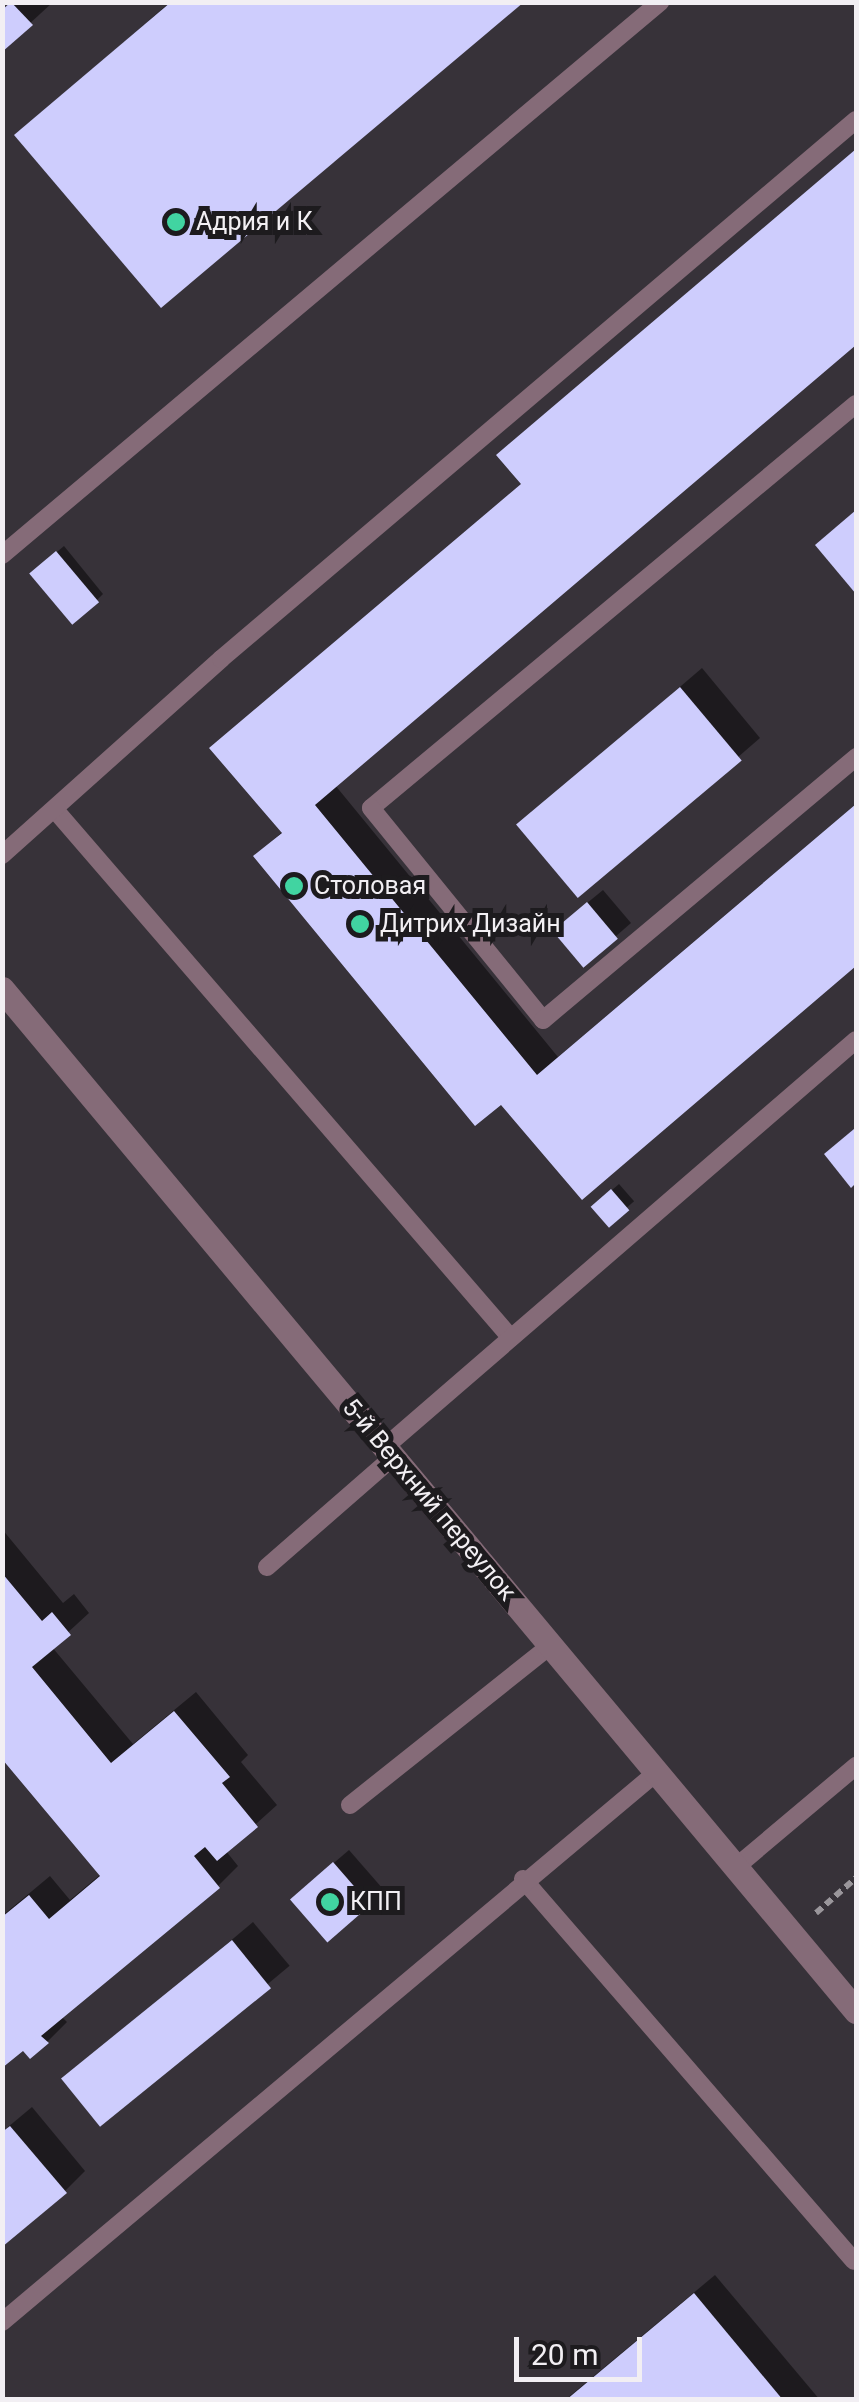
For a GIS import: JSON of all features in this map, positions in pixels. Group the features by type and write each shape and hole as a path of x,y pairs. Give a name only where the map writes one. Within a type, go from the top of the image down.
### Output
{"street":[{"name":"5-й Верхний переулок","path":"2,989 856,2011"}],"lane":[{"path":"2,555 660,2"},
{"path":"2,856 221,659 856,120"},
{"path":"856,404 371,808 543,1020 856,758"},
{"path":"56,810 512,1338"},
{"path":"267,1567 512,1338 856,1040"},
{"path":"350,1805 551,1645"},
{"path":"736,1867 856,1766"},
{"path":"2,2322 523,1879 657,1772"},
{"path":"523,1879 854,2261"}],"path":[{"path":"792,1933 856,1878"}],"building":[{"path":"11,2 33,25 2,52 2,10"},
{"name":"Адрия и К","path":"171,2 524,2 161,308 14,135"},
{"path":"856,149 856,345 315,805 537,1075 856,804 856,966 582,1200 501,1105 475,1126 253,856 282,833 209,748 521,484 496,455"},
{"path":"856,510 856,594 815,545"},
{"path":"56,551 99,602 72,625 29,573"},
{"path":"680,687 742,761 578,898 516,825"},
{"path":"587,902 618,939 583,968 553,931"},
{"path":"854,1129 856,1183 851,1188 824,1154"},
{"path":"611,1189 629,1210 609,1228 591,1207"},
{"path":"2,1573 42,1621 52,1612 71,1635 32,1667 111,1763 174,1711 230,1777 222,1783 258,1827 217,1861 205,1847 194,1856 220,1888 41,2036 49,2043 30,2059 23,2051 2,2068 2,1917 29,1895 49,1919 100,1876 2,1759"},
{"name":"КПП","path":"333,1862 370,1905 327,1942 290,1899"},
{"path":"232,1940 271,1988 100,2127 61,2078"},
{"path":"10,2126 67,2193 2,2247 2,2132"},
{"path":"694,2293 783,2400 566,2400"}],"place":[{"name":"Адрия и К","path":"176,222"},
{"name":"Столовая","path":"294,886"},
{"name":"Дитрих Дизайн","path":"360,924"},
{"name":"КПП","path":"330,1902"}]}
